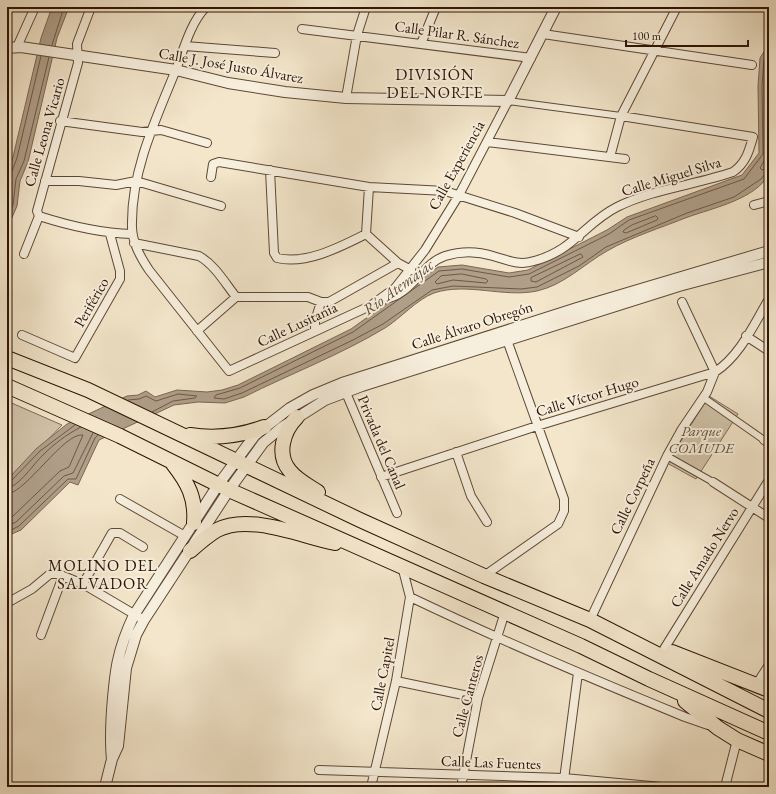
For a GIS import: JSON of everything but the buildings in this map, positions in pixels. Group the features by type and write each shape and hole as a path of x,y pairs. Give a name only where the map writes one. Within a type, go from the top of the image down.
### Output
{"highway":[{"path":"7,358 88,390 360,520 484,576 590,620 769,711"},
{"path":"7,386 120,436 224,487 581,646 649,679 769,732"},
{"path":"297,417 288,429 283,444 282,454 287,468 294,476 360,520"},
{"path":"177,433 203,437 225,437 245,434 264,427"},
{"path":"172,462 184,477 191,491 195,507 194,523"},
{"path":"190,552 217,530 228,526 240,525 270,527 333,543 359,547"},
{"path":"621,635 664,649 762,687"},
{"path":"649,679 686,702 718,728 737,740 769,754"}],"street":[{"path":"15,48 36,7"},
{"name":"Calle Leona Vicario","path":"24,254 39,216 37,211 60,122 78,63 74,55 76,44 92,7"},
{"path":"206,7 200,12 150,132 136,181 132,210 132,234 134,243 148,270 197,331 236,298 308,297 321,302 329,302 398,263"},
{"path":"346,98 356,35 366,7"},
{"path":"421,44 436,7"},
{"name":"Calle Experiencia","path":"410,270 425,250 459,195 556,7"},
{"path":"610,157 621,116 677,7"},
{"name":"Calle Pilar R. Sánchez","path":"302,29 531,58"},
{"path":"543,34 752,65"},
{"path":"185,46 275,52"},
{"name":"Calle J. José Justo Álvarez","path":"15,48 176,70 249,86 285,92 346,98 508,101"},
{"path":"508,101 621,116"},
{"name":"Calle Miguel Silva","path":"381,299 390,298 404,290 416,281 430,264 446,256 465,252 479,252 518,263 531,262 558,253 616,208 667,190 733,172 740,167 745,160 753,137 621,116"},
{"path":"60,122 150,132 161,130 207,143"},
{"path":"487,142 625,159"},
{"path":"211,177 213,164 217,162 369,187 427,188 459,195 579,237"},
{"path":"270,170 274,252 276,258 291,260 307,258 366,234"},
{"path":"45,181 79,181 116,185 136,181 221,206"},
{"path":"366,234 369,187"},
{"path":"754,204 769,201"},
{"path":"39,216 72,226 110,234 132,234"},
{"name":"Periférico","path":"22,335 75,358 120,279 120,271 110,234"},
{"path":"366,234 398,263 410,270"},
{"path":"134,243 199,256 214,268 236,298"},
{"name":"Calle Álvaro Obregón","path":"241,463 263,443 297,417 343,388 577,308 769,251"},
{"name":"Calle Álvaro Obregón","path":"224,487 241,463 255,435 264,427 313,395 343,388 507,340 679,286 769,262"},
{"name":"Calle Lusitania","path":"197,331 229,370 381,299 395,288 410,270"},
{"name":"Calle Víctor Hugo","path":"381,477 538,426 715,372 724,366 737,351 769,299"},
{"path":"315,331 315,321 321,302"},
{"path":"682,302 715,372"},
{"path":"746,336 769,351"},
{"path":"484,576 558,524 564,511 564,499 507,340"},
{"name":"Calle Corpeña","path":"590,620 667,456 682,429 711,386 715,372"},
{"name":"Privada del Canal","path":"343,388 397,513"},
{"path":"704,398 767,441"},
{"path":"456,452 471,496 488,522"},
{"path":"667,456 713,482 769,518"},
{"name":"Calle Amado Nervo","path":"664,649 769,480"},
{"path":"112,759 110,745 115,669 120,648 134,615 185,536 224,487"},
{"path":"105,787 112,759 118,746 126,668 136,635 144,620 190,552 224,487"},
{"path":"120,499 185,536"},
{"path":"83,584 112,534 120,533 143,547"},
{"name":"Calle Capitel","path":"371,787 396,681 410,597 402,566"},
{"path":"7,603 32,589 50,574 58,574 83,584 144,620"},
{"path":"41,635 63,576"},
{"path":"410,597 497,639 685,717 718,728"},
{"name":"Calle Canteros","path":"460,787 478,698 505,612"},
{"path":"762,687 769,665"},
{"path":"563,787 578,673"},
{"path":"396,681 478,698"},
{"path":"725,787 737,740"},
{"name":"Calle Las Fuentes","path":"319,770 564,778 662,787"}],"green space":[{"name":"Parque COMUDE","path":"709,396 738,414 696,479 667,463"},
{"path":"7,401 62,425 7,483"}],"water":[{"path":"52,7 69,7 57,38 28,162 20,181 17,206 7,229 7,173 13,157 41,38"},
{"path":"769,44 769,174 763,183 754,190 733,202 688,217 626,241 598,256 565,279 547,288 524,293 459,289 434,293 421,300 391,324 368,338 333,356 244,397 225,403 198,402 174,405 99,440 78,485 70,482 21,530 7,536 7,480 37,448 67,424 127,396 138,395 146,391 155,397 177,390 207,392 222,390 238,385 351,329 438,267 462,265 509,273 528,270 607,230 627,217 742,175 759,153 758,86 760,58"}],"district":[{"name":"DIVISIÓN DEL NORTE","path":"435,83"},
{"name":"MOLINO DEL SALVADOR","path":"103,574"}],"water label":[{"name":"Río Atemajac","path":"398,287"}]}
